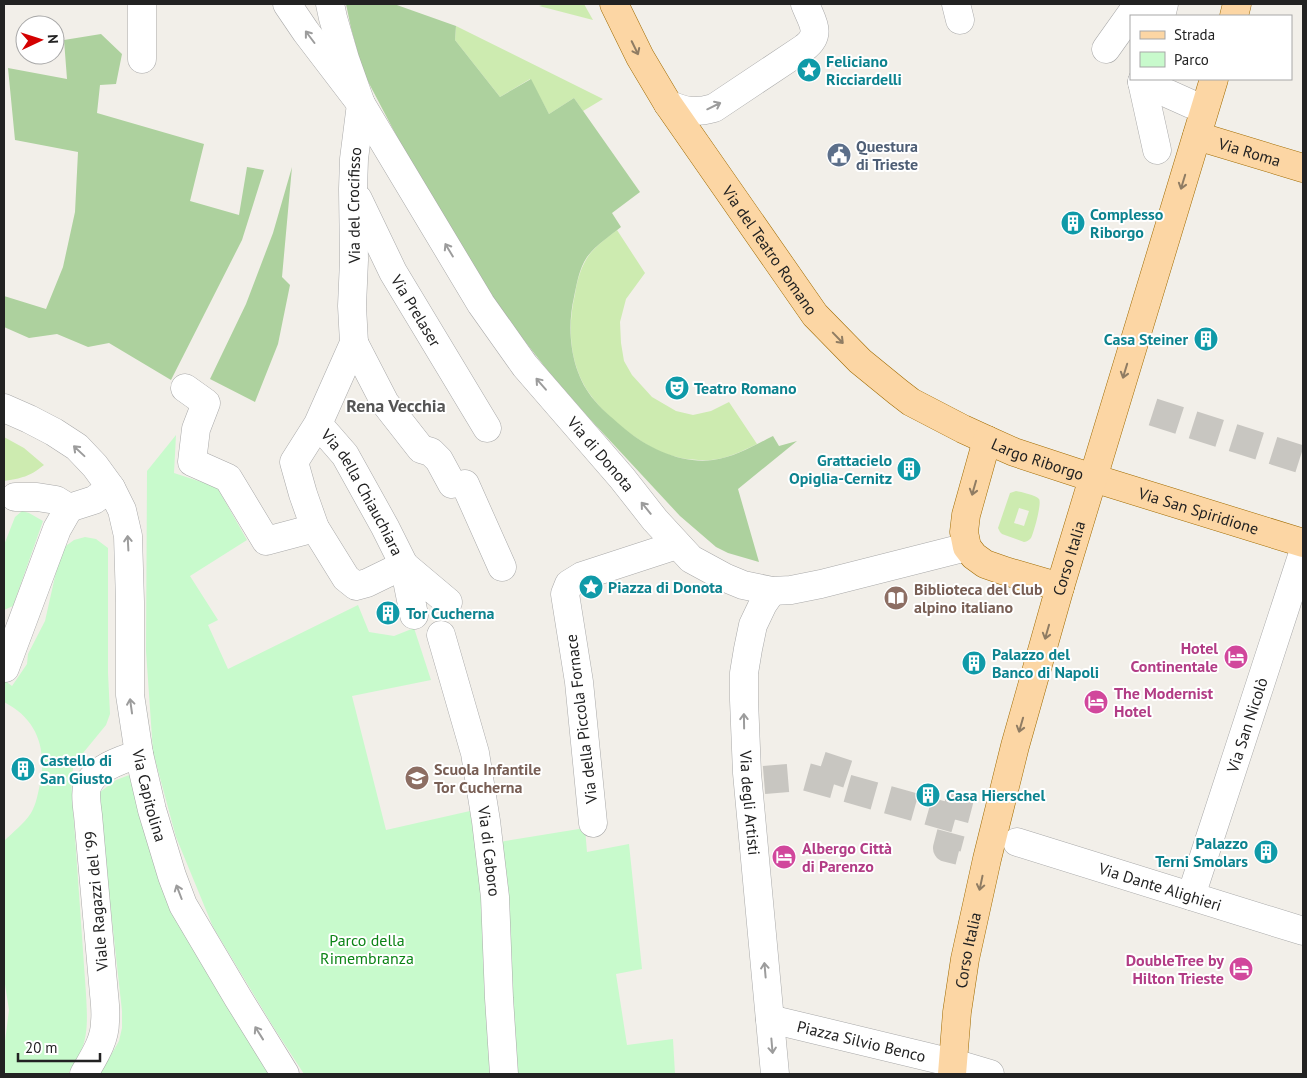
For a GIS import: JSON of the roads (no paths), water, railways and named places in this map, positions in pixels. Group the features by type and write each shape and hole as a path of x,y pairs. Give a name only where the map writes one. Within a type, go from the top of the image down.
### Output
{"main road":[{"name":"Via del Teatro Romano","path":"614,4 640,58 668,104 821,321 860,361 912,402 987,440"},
{"name":"Corso Italia","path":"953,1069 957,1012 965,958 1015,746 1060,586 1214,80"},
{"name":"Via Roma","path":"1197,136 1303,168"},
{"name":"Largo Riborgo","path":"967,547 964,532 966,515 987,440 1014,452 1093,478"},
{"name":"Via San Spiridione","path":"1093,478 1303,543"},
{"path":"967,547 974,556 985,564 1060,586"}],"street":[{"path":"142,4 142,59"},
{"path":"287,4 361,104"},
{"path":"330,4 345,60 361,104"},
{"path":"668,104 680,110 704,111 714,108 804,48 815,37 815,28 805,4"},
{"path":"1130,15 1138,4"},
{"path":"1106,49 1130,15"},
{"path":"1143,80 1191,104"},
{"path":"1143,80 1157,150"},
{"name":"Via del Crocifisso","path":"354,343 352,306 354,260 353,189 354,159 361,104"},
{"name":"Via di Donota","path":"361,104 481,304 520,358 677,545 691,559 743,585 772,591 791,590 820,584 967,547"},
{"name":"Via Prelaser","path":"353,189 394,272 486,428"},
{"path":"354,343 318,424 294,462 315,528 346,578 356,586 404,566"},
{"path":"354,343 385,403 421,449 431,452 458,484 502,567"},
{"path":"185,388 206,403 196,429 192,462 228,478 266,541 315,528"},
{"name":"Via Capitolina","path":"4,408 29,418 77,447 95,466 111,488 122,510 128,536 130,695 139,754 152,810 172,876 184,905 285,1074"},
{"name":"Via della Chiauchiara","path":"318,424 345,455 385,527 404,566"},
{"path":"5,668 57,529 68,508 94,500 111,488"},
{"path":"14,497 37,497 56,500 68,508"},
{"name":"Via della Piccola Fornace","path":"593,823 579,682 565,594 570,584 582,576 677,545"},
{"name":"Via San Nicolò","path":"1191,896 1303,553"},
{"path":"404,566 448,602"},
{"path":"404,566 414,615"},
{"name":"Via degli Artisti","path":"772,591 763,604 753,625 744,673 744,700 747,773 775,1074"},
{"name":"Via di Caboro","path":"441,635 475,753 485,814 494,898 504,1074"},
{"name":"Viale Ragazzi del '99","path":"84,1074 103,1037 106,1023 86,788 93,776 121,759 139,754"},
{"name":"Via Dante Alighieri","path":"1017,842 1303,931"},
{"name":"Piazza Silvio Benco","path":"770,1018 953,1069 990,1074"}],"tunnel":[{"path":"1153,412 1303,460"},
{"path":"830,783 839,756"},
{"path":"807,777 967,822"},
{"path":"764,780 788,778"},
{"path":"959,851 947,848 964,783"}],"place":[{"name":"Feliciano Ricciardelli","path":"809,70"},
{"name":"Questura di Trieste","path":"839,155"},
{"name":"Complesso Riborgo","path":"1073,223"},
{"name":"Casa Steiner","path":"1206,339"},
{"name":"Teatro Romano","path":"677,388"},
{"name":"Grattacielo Opiglia-Cernitz","path":"909,469"},
{"name":"Piazza di Donota","path":"591,587"},
{"name":"Biblioteca del Club alpino italiano","path":"896,598"},
{"name":"Tor Cucherna","path":"388,613"},
{"name":"Hotel Continentale","path":"1236,657"},
{"name":"Palazzo del Banco di Napoli","path":"974,663"},
{"name":"The Modernist Hotel","path":"1096,702"},
{"name":"Castello di San Giusto","path":"23,769"},
{"name":"Scuola Infantile Tor Cucherna","path":"417,778"},
{"name":"Casa Hierschel","path":"928,795"},
{"name":"Palazzo Terni Smolars","path":"1266,852"},
{"name":"Albergo Città di Parenzo","path":"784,857"},
{"name":"DoubleTree by Hilton Trieste","path":"1241,969"}],"district":[{"name":"Rena Vecchia","path":"396,406"}],"park label":[{"name":"Parco della Rimembranza","path":"367,949"}]}
